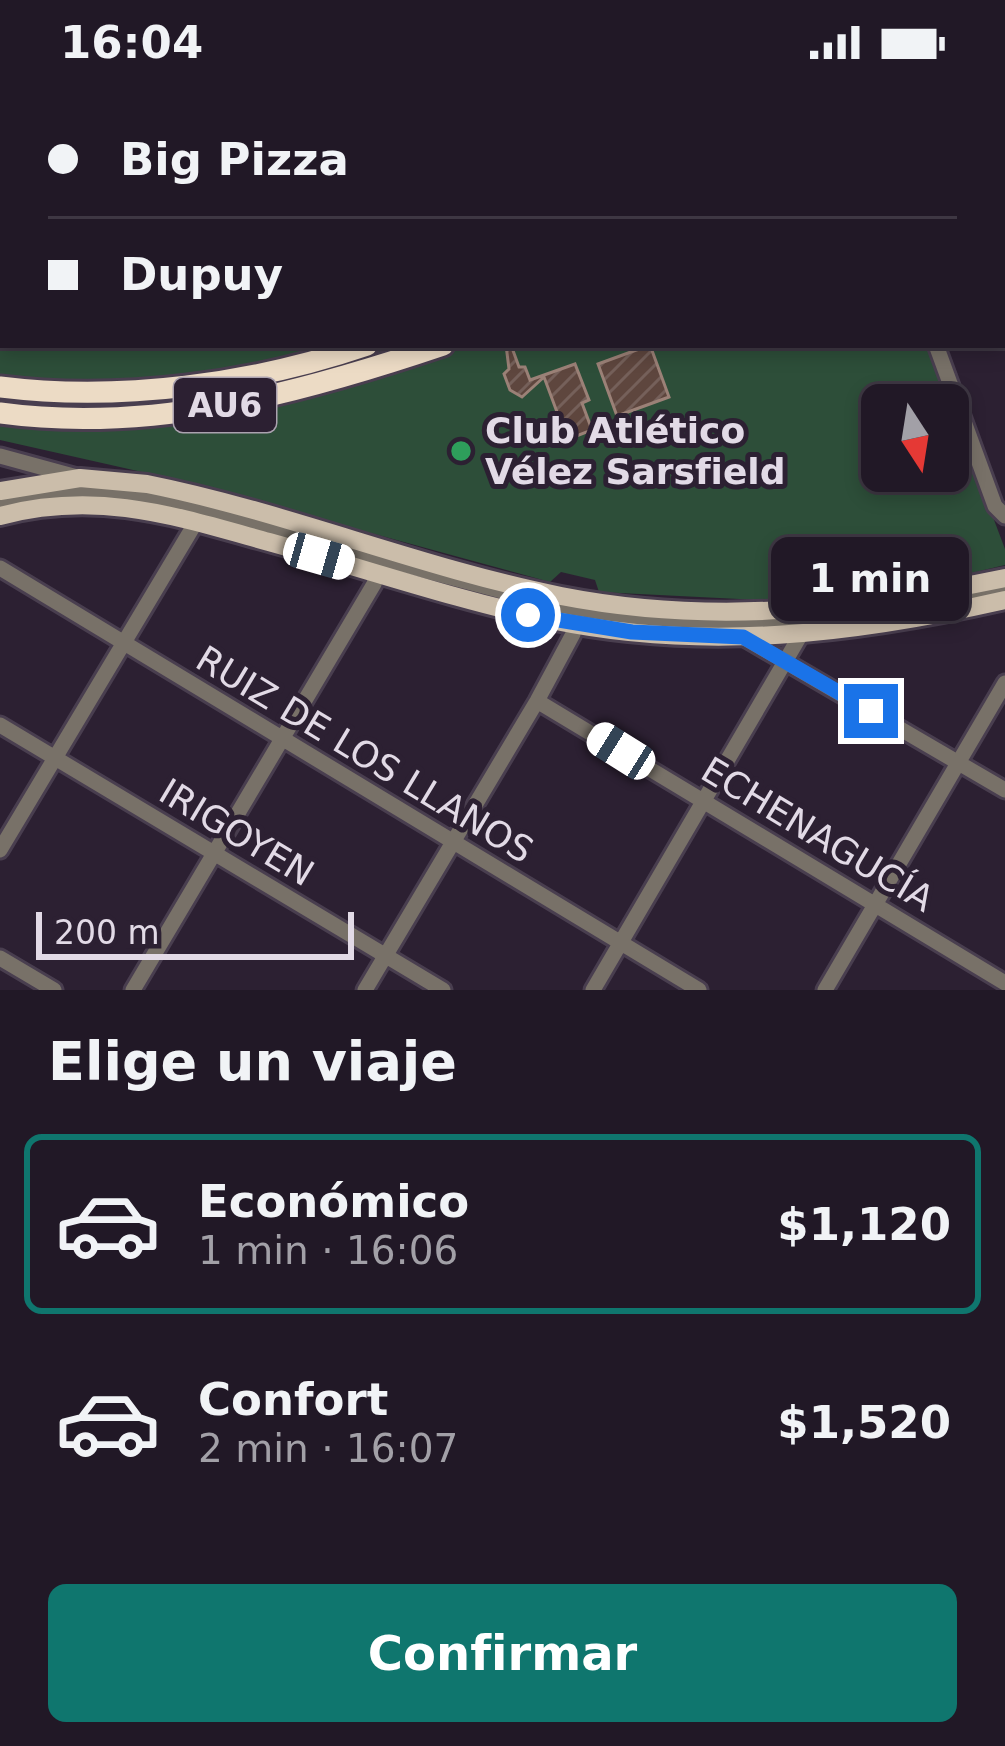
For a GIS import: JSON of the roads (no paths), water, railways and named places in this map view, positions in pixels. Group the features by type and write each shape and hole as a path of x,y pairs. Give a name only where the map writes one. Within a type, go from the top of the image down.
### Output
{"highway":[{"name":"AU6","path":"0,387 54,393 147,388 245,376 356,348"},
{"name":"AU6","path":"0,413 92,420 148,417 253,401 359,374 434,348"}],"main road":[{"path":"0,490 80,478 170,489 380,561"},
{"path":"0,516 48,506 102,504 150,510 686,636 800,635 902,623 1002,600"},
{"path":"574,612 803,611 894,601 1005,578"}],"street":[{"path":"937,348 995,506 1005,516"},
{"path":"0,456 80,478"},
{"path":"0,504 56,493 124,493 380,561 374,584 133,990"},
{"path":"0,850 196,523"},
{"name":"RUIZ DE LOS LLANOS","path":"0,568 699,990"},
{"path":"365,990 537,701 573,634 574,612 684,625 807,622 1002,600"},
{"path":"593,990 800,635"},
{"path":"743,637 1005,790"},
{"path":"825,990 1005,683"},
{"name":"ECHENAGUCÍA","path":"537,701 1005,983"},
{"name":"IRIGOYEN","path":"0,725 443,990"},
{"path":"0,958 54,990"}],"place":[{"name":"Club Atlético Vélez Sarsfield","path":"461,451"}]}
